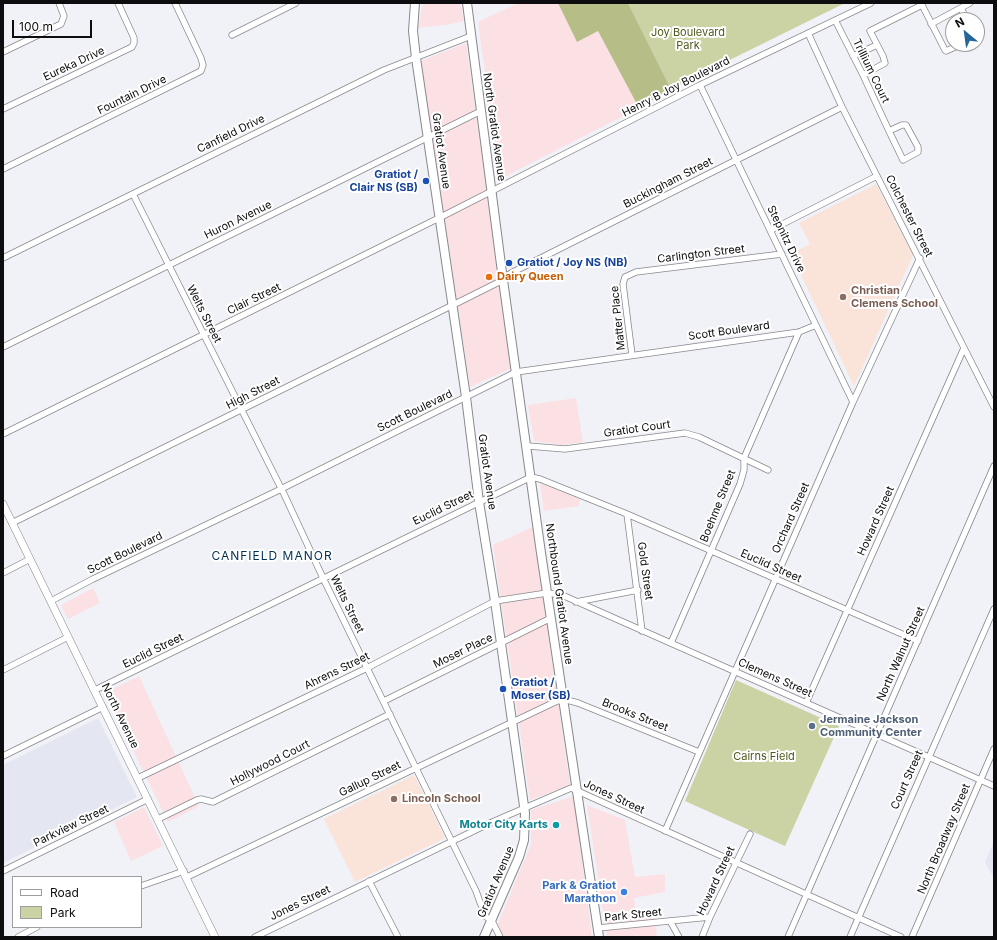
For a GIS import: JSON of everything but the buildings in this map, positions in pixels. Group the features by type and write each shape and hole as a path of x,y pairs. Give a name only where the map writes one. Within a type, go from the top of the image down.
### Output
{"main road":[{"name":"Gratiot Avenue","path":"415,3 413,32 416,58 466,397 479,502 525,809 525,827 522,848 515,869 484,937"},
{"name":"North Gratiot Avenue","path":"467,3 500,254"},
{"name":"Northbound Gratiot Avenue","path":"500,254 528,446 547,593 599,937"},
{"name":"North Avenue","path":"3,504 215,937"}],"street":[{"path":"3,52 62,24 64,16 59,3"},
{"name":"Eureka Drive","path":"3,109 132,47 134,38 118,3"},
{"name":"Fountain Drive","path":"3,169 201,71 203,67 202,62 175,3"},
{"path":"232,35 296,3"},
{"name":"Henry B Joy Boulevard","path":"492,191 700,85 871,3"},
{"path":"931,24 970,3"},
{"path":"863,75 885,63 870,31 922,5 945,50"},
{"path":"961,8 963,12"},
{"name":"Trillium Court","path":"836,20 863,75 889,131 903,160 918,152 918,147 906,125 902,125 889,131"},
{"name":"Colchester Street","path":"808,33 842,107 920,258 994,407"},
{"name":"Canfield Drive","path":"3,258 378,73 471,36"},
{"path":"853,56 877,45"},
{"name":"Stepnitz Drive","path":"700,85 853,402"},
{"name":"Buckingham Street","path":"503,280 512,272 842,107"},
{"name":"Huron Avenue","path":"3,347 481,111"},
{"path":"771,230 877,176"},
{"name":"Clair Street","path":"3,434 492,191"},
{"name":"Welts Street","path":"133,194 281,489 476,891 485,916 492,921 500,937"},
{"name":"Carlington Street","path":"624,279 625,277 636,272 782,254"},
{"name":"Orchard Street","path":"665,831 853,402 920,258"},
{"name":"Matter Place","path":"624,279 623,284 632,355"},
{"name":"High Street","path":"12,523 503,280"},
{"name":"Scott Boulevard","path":"51,601 516,372 799,332 816,325"},
{"name":"Boehme Street","path":"671,643 740,484 744,470 744,458 799,332"},
{"name":"Howard Street","path":"806,703 964,348"},
{"name":"Gratiot Court","path":"528,446 565,449 685,433 699,437 768,470"},
{"name":"North Walnut Street","path":"788,937 994,466"},
{"name":"Euclid Street","path":"95,690 531,477 540,479 626,514 918,642"},
{"name":"Gold Street","path":"626,514 638,590 642,631"},
{"path":"3,573 30,559"},
{"path":"576,602 638,590"},
{"name":"Ahrens Street","path":"138,778 367,668 495,601 547,593"},
{"name":"Clemens Street","path":"547,593 562,595 994,786"},
{"name":"Court Street","path":"850,937 994,609"},
{"name":"Moser Place","path":"384,702 551,618"},
{"path":"3,670 68,637"},
{"name":"Gallup Street","path":"142,886 185,874 416,768 553,703 563,700"},
{"name":"Brooks Street","path":"563,700 578,703 699,752"},
{"path":"3,756 103,707"},
{"name":"Hollywood Court","path":"158,819 197,800 201,799 213,802 390,714"},
{"name":"North Broadway Street","path":"912,937 994,749"},
{"name":"Jones Street","path":"255,937 451,841 570,789 901,937"},
{"name":"Parkview Street","path":"3,871 148,798"},
{"name":"Howard Street","path":"702,937 735,863 750,834"},
{"path":"369,881 398,937"},
{"name":"Park Street","path":"598,928 710,917"},
{"name":"Park Street","path":"670,921 679,937"},
{"path":"18,937 35,928"}],"shaded area":[{"path":"423,3 460,3 464,21 446,25 418,28"},
{"path":"518,3 558,3 577,41 598,31 639,108 500,179 478,22"},
{"path":"466,43 512,368 470,387 421,61"},
{"path":"876,184 913,255 854,386 791,254 810,244 799,223"},
{"path":"576,398 583,442 562,445 534,441 528,405"},
{"path":"540,483 580,499 579,506 544,511"},
{"path":"533,527 570,785 530,800 493,545"},
{"path":"93,588 100,603 68,619 61,605"},
{"path":"139,676 199,806 168,822 105,693"},
{"path":"98,718 137,797 3,863 3,765"},
{"path":"414,775 445,838 355,882 324,819"},
{"path":"574,796 592,937 502,937 497,926 531,844 531,810"},
{"path":"587,805 625,820 635,877 665,874 665,892 634,898 637,920 655,918 657,937 607,937"},
{"path":"144,807 163,846 131,861 114,822"},
{"path":"994,841 994,879 985,862"}],"green space":[{"path":"558,3 628,3 671,89 639,108 598,31 577,42"},
{"name":"Joy Boulevard Park","path":"628,3 845,3 671,89"},
{"name":"Cairns Field","path":"736,680 839,726 785,846 685,801"}],"place":[{"name":"Gratiot / Clair NS (SB)","path":"426,181"},
{"name":"Gratiot / Joy NS (NB)","path":"509,263"},
{"name":"Dairy Queen","path":"489,277"},
{"name":"Christian Clemens School","path":"843,297"},
{"name":"Gratiot / Moser (SB)","path":"503,689"},
{"name":"Jermaine Jackson Community Center","path":"812,726"},
{"name":"Lincoln School","path":"394,799"},
{"name":"Motor City Karts","path":"556,825"},
{"name":"Park & Gratiot Marathon","path":"624,892"}],"district":[{"name":"CANFIELD MANOR","path":"272,556"}]}
